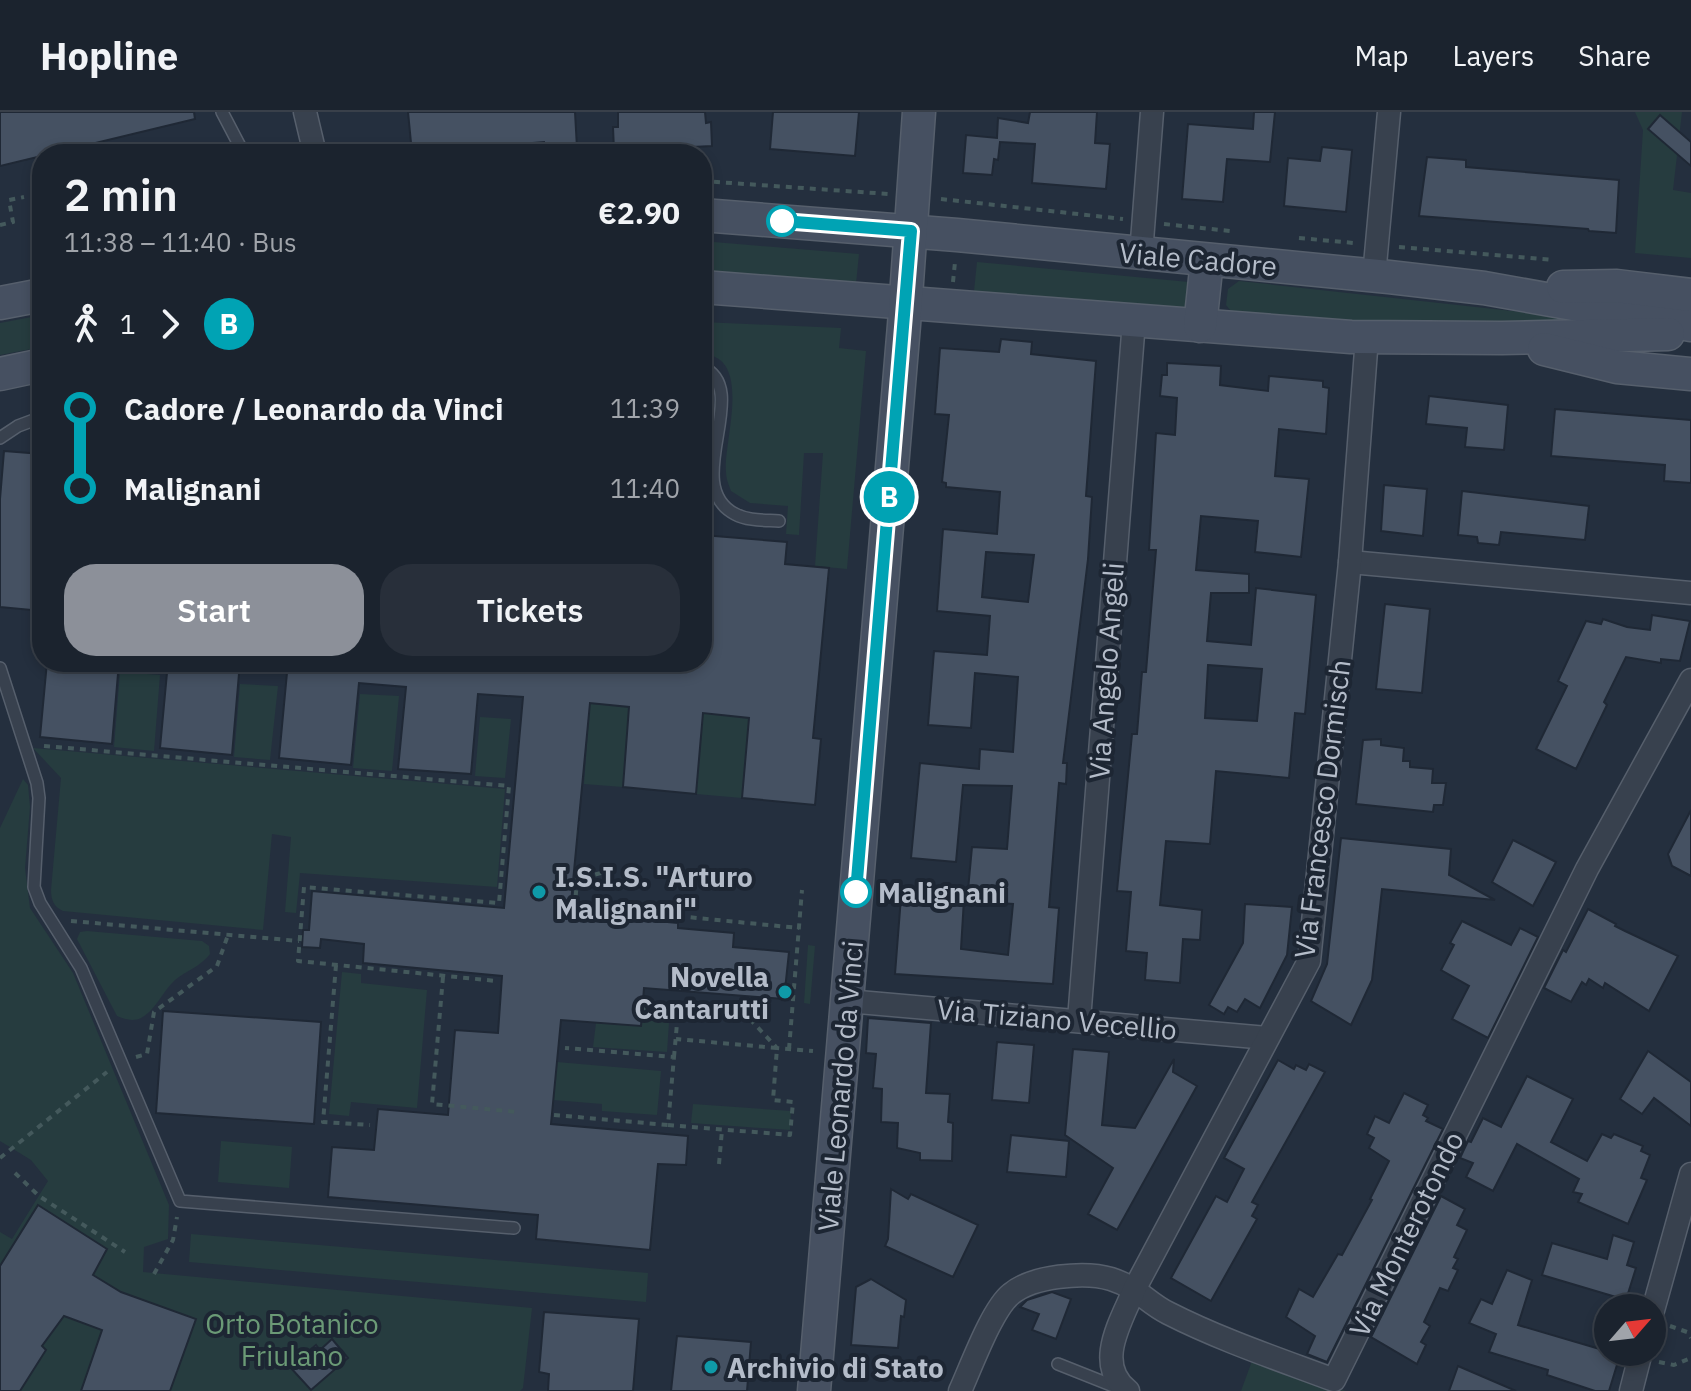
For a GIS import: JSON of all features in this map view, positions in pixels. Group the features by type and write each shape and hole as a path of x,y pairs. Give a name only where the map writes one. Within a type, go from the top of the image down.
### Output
{"main road":[{"name":"Viale Leonardo da Vinci","path":"814,1391 919,112"},
{"name":"Viale Cadore","path":"712,216 911,231 1484,288 1691,325"},
{"path":"1207,327 1214,260"},
{"path":"1484,288 1617,286 1691,295"},
{"path":"712,288 1367,337 1691,334"},
{"path":"0,303 32,297"},
{"path":"1502,338 1617,367 1691,374"},
{"path":"0,374 32,367"}],"street":[{"path":"305,112 313,144"},
{"path":"1141,254 1152,112"},
{"path":"1374,276 1389,112"},
{"name":"Via Angelo Angeli","path":"1079,1020 1134,321"},
{"name":"Via Francesco Dormisch","path":"1126,1391 1114,1376 1110,1356 1114,1338 1135,1288 1309,961 1350,562 1367,337"},
{"path":"1350,562 1691,593"},
{"name":"Via Monterotondo","path":"960,1391 1003,1301 1018,1288 1031,1283 1084,1274 1135,1288 1165,1312 1334,1380 1587,869 1691,680"},
{"name":"Via Tiziano Vecellio","path":"847,1001 1267,1038"},
{"path":"1664,1294 1691,1174"},
{"path":"1631,1391 1638,1366"}],"lane":[{"path":"222,112 239,144"},
{"path":"712,372 719,381 721,396 713,473 715,492 720,501 738,516 779,521"},
{"path":"0,438 32,421"},
{"path":"0,668 37,783 39,798 34,887 81,968 180,1201 514,1228"},
{"path":"1058,1364 1126,1391"}],"path":[{"path":"712,182 884,194"},
{"path":"0,225 13,222 9,200 24,197"},
{"path":"960,200 1128,220"},
{"path":"1170,225 1241,233"},
{"path":"1297,238 1354,242"},
{"path":"1393,246 1559,260"},
{"path":"953,291 955,261"},
{"path":"53,747 509,786 499,903 304,887 299,941 298,961 496,981"},
{"path":"601,873 577,879 575,906 799,928"},
{"path":"789,1049 802,890"},
{"path":"50,919 299,941"},
{"path":"0,1158 120,1062 147,1054 154,1012 217,966 228,935"},
{"path":"336,965 323,1122 370,1125"},
{"path":"443,976 432,1104 518,1112"},
{"path":"554,1115 790,1135 793,1102 773,1100 777,1048 748,1017 643,1008"},
{"path":"668,1125 678,1011"},
{"path":"676,1039 813,1051"},
{"path":"565,1048 674,1057"},
{"path":"719,1164 722,1129"},
{"path":"15,1173 39,1196 125,1252"},
{"path":"154,1274 173,1240 180,1201"},
{"path":"1666,1323 1687,1332 1691,1338"},
{"path":"1666,1363 1674,1365 1691,1358"}],"green space":[{"path":"1635,112 1682,112 1673,190 1691,193 1691,258 1635,253 1643,130"},
{"path":"712,242 859,254 856,284 712,272"},
{"path":"977,262 1189,282 1194,305 1183,309 974,291"},
{"path":"1239,281 1631,324 1421,326 1234,315 1226,305 1228,289"},
{"path":"32,317 32,349 0,355 0,323"},
{"path":"712,322 841,328 839,348 866,351 847,569 815,566 823,453 804,453 799,535 786,534 788,506 750,503 731,491 726,458 732,384 727,369 718,358 712,356"},
{"path":"120,672 160,675 154,751 114,747"},
{"path":"240,684 278,686 270,760 234,757"},
{"path":"360,694 399,696 392,771 353,768"},
{"path":"590,704 629,707 623,787 584,784"},
{"path":"696,712 749,718 742,798 696,794 702,729"},
{"path":"480,717 511,719 505,778 475,776"},
{"path":"33,748 505,789 497,887 300,873 296,913 285,912 291,837 272,834 263,930 63,911 54,903 51,890 61,778"},
{"name":"Orto Botanico Friulano","path":"23,779 28,785 30,807 25,868 30,908 73,973 169,1205 168,1239 144,1247 143,1272 532,1308 523,1388 520,1391 0,1391 0,1232 12,1239 48,1181 31,1160 0,1141 0,828"},
{"path":"80,932 202,941 209,946 210,954 175,980 146,1015 129,1020 117,1016 77,939"},
{"path":"808,945 815,946 810,1004 804,1003"},
{"path":"342,972 361,974 361,983 427,990 417,1108 351,1102 349,1116 329,1114"},
{"path":"641,1020 669,1022 667,1052 593,1047 596,1023 640,1026"},
{"path":"557,1062 661,1071 657,1115 602,1111 602,1104 553,1100"},
{"path":"693,1104 791,1111 790,1130 691,1123"},
{"path":"221,1141 292,1147 289,1188 218,1182"},
{"path":"191,1234 648,1273 646,1302 189,1262"},
{"path":"1252,1361 1346,1391 1241,1391"}],"building":[{"path":"0,112 194,112 195,119 91,144 32,144 32,158 0,166"},
{"path":"408,112 575,112 577,144 411,144"},
{"path":"618,112 705,112 706,123 711,122 712,144 614,144 613,127 618,127"},
{"path":"773,112 859,112 855,156 770,149"},
{"path":"1030,112 1097,112 1095,143 1110,144 1106,189 1032,183 1035,144 1000,142 992,175 963,173 966,135 997,138 998,118 1028,123"},
{"path":"1254,112 1275,112 1270,162 1227,159 1223,202 1182,199 1188,124 1253,129"},
{"path":"1660,115 1691,142 1691,166 1648,129"},
{"path":"1322,147 1352,150 1346,212 1284,206 1288,158 1320,161"},
{"path":"1427,157 1466,160 1466,167 1619,180 1616,233 1419,216"},
{"path":"1001,339 1032,342 1031,354 1096,361 1086,496 1092,497 1088,559 1063,763 1067,763 1066,784 1059,783 1049,907 1059,908 1053,984 895,974 901,897 964,899 961,949 1008,955 1013,904 967,901 972,847 1007,849 1012,786 963,785 956,862 911,858 920,763 979,769 980,749 1013,752 1018,677 975,673 971,728 928,725 934,651 987,655 990,616 937,611 943,529 997,534 1000,492 946,487 946,483 942,482 949,415 935,414 940,348 999,352","holes":["986,552 1034,555 1028,602 982,597"]},
{"path":"1167,363 1221,366 1220,385 1268,391 1269,376 1323,381 1323,387 1329,388 1326,434 1279,429 1275,476 1309,479 1301,557 1255,552 1258,521 1201,516 1196,570 1249,574 1249,593 1211,593 1207,641 1251,645 1256,588 1316,595 1305,714 1295,713 1289,778 1216,771 1210,844 1166,841 1160,905 1202,910 1200,940 1183,939 1180,983 1145,980 1147,953 1126,951 1131,892 1117,891 1132,734 1137,734 1142,672 1146,672 1156,550 1149,550 1156,433 1175,435 1177,398 1160,396 1162,375 1167,375","holes":["1208,665 1262,669 1257,721 1205,718"]},
{"path":"1429,396 1508,405 1504,450 1465,447 1467,428 1426,424"},
{"path":"1555,409 1691,420 1691,483 1664,481 1665,465 1551,456"},
{"path":"4,451 32,453 32,610 0,607 0,499"},
{"path":"1384,485 1427,489 1423,536 1381,531"},
{"path":"1462,491 1589,506 1585,540 1501,532 1499,545 1478,543 1477,537 1458,535"},
{"name":"I.S.I.S. \"Arturo Malignani\"","path":"712,536 787,542 785,564 829,568 813,738 821,739 815,805 742,798 749,718 703,713 696,794 623,787 629,707 590,703 570,913 678,923 678,928 734,933 733,947 789,952 784,999 644,988 641,1026 561,1020 551,1124 688,1136 686,1165 658,1164 650,1250 536,1239 538,1215 328,1197 332,1147 374,1150 378,1109 448,1115 455,1030 498,1033 502,976 363,963 364,944 321,939 320,948 302,947 303,930 309,930 312,891 504,908 523,697 478,694 471,774 398,769 406,687 359,683 351,765 279,758 287,672 712,672"},
{"path":"1385,604 1430,609 1422,693 1376,689"},
{"path":"1652,615 1690,621 1680,661 1661,659 1661,663 1626,657 1576,769 1536,749 1567,686 1558,681 1586,621 1601,624 1603,619 1650,630"},
{"path":"46,672 118,672 112,744 40,737"},
{"path":"167,672 239,672 232,755 160,748"},
{"path":"1381,739 1381,745 1404,748 1403,761 1410,761 1410,767 1433,769 1432,783 1446,783 1443,805 1434,805 1433,812 1356,804 1363,740"},
{"path":"1691,810 1691,876 1672,866 1668,854"},
{"path":"1341,838 1451,849 1449,875 1495,900 1382,889 1372,980 1351,1025 1311,1001 1327,964"},
{"path":"1513,840 1556,862 1533,906 1492,882"},
{"path":"1245,904 1292,907 1287,955 1260,1008 1245,999 1237,1012 1228,1007 1224,1014 1209,1005 1243,943"},
{"path":"1588,909 1615,926 1678,956 1649,1011 1605,983 1603,988 1589,979 1586,985 1582,982 1571,1002 1544,988"},
{"path":"1462,921 1511,945 1520,928 1538,937 1488,1038 1452,1019 1469,986 1441,970"},
{"path":"163,1011 321,1022 314,1124 156,1113"},
{"path":"868,1018 931,1023 926,1093 950,1094 948,1122 953,1123 952,1161 920,1160 920,1153 897,1148 898,1123 881,1122 882,1089 873,1088 876,1054 866,1053"},
{"path":"997,1042 1034,1045 1029,1103 992,1100"},
{"path":"1073,1049 1109,1052 1102,1125 1135,1128 1174,1059 1173,1072 1197,1086 1117,1230 1088,1214 1113,1168 1065,1135"},
{"path":"1648,1051 1691,1082 1691,1126 1654,1098 1642,1114 1620,1099"},
{"path":"1278,1060 1294,1069 1296,1065 1306,1070 1309,1064 1325,1072 1252,1202 1258,1205 1252,1216 1257,1219 1211,1301 1171,1278 1216,1196 1227,1202 1244,1169 1224,1158"},
{"path":"1527,1076 1573,1099 1551,1142 1587,1161 1602,1134 1611,1138 1614,1134 1643,1146 1641,1151 1650,1155 1641,1178 1647,1180 1628,1224 1578,1202 1582,1194 1573,1192 1579,1179 1517,1144 1493,1191 1466,1177 1473,1163 1460,1158 1468,1141 1471,1142 1483,1118 1501,1127"},
{"path":"1404,1093 1428,1105 1423,1115 1428,1118 1426,1121 1443,1129 1327,1362 1307,1354 1315,1336 1286,1317 1299,1289 1313,1297 1338,1254 1342,1255 1372,1200 1389,1161 1369,1148 1374,1138 1367,1134 1375,1116 1389,1123"},
{"path":"1011,1135 1069,1141 1066,1177 1007,1172"},
{"path":"891,1189 908,1199 911,1194 978,1225 953,1277 885,1246"},
{"path":"1441,1196 1465,1209 1457,1225 1467,1230 1454,1257 1458,1259 1453,1268 1458,1270 1448,1291 1440,1288 1424,1322 1430,1326 1421,1342 1426,1345 1417,1364 1371,1337"},
{"path":"38,1205 107,1249 93,1275 121,1292 196,1319 170,1391 81,1391 102,1330 64,1316 42,1346 46,1350 20,1391 0,1391 0,1266"},
{"path":"1613,1235 1634,1242 1627,1265 1636,1268 1628,1294 1606,1294 1542,1275 1552,1243 1607,1259"},
{"path":"1507,1270 1532,1280 1518,1325 1594,1347 1594,1366 1617,1366 1609,1391 1595,1391 1547,1375 1548,1370 1489,1352 1496,1334 1469,1323 1481,1299 1492,1304"},
{"path":"871,1279 906,1300 898,1348 851,1345 856,1287"},
{"path":"1052,1292 1071,1299 1056,1339 1032,1330 1039,1314 1020,1307 1027,1300"},
{"path":"544,1312 639,1319 633,1391 548,1391 549,1374 539,1372"},
{"name":"Archivio di Stato","path":"677,1336 751,1342 747,1391 671,1391"},
{"path":"332,1339 348,1358 311,1390 290,1367 316,1345 320,1350"},
{"path":"1458,1366 1516,1391 1449,1391"}],"bus line":[{"name":"B","path":"782,221 911,231 856,892"}],"place":[{"name":"I.S.I.S. \"Arturo Malignani\"","path":"539,892"},
{"name":"Malignani","path":"856,892"},
{"name":"Novella Cantarutti","path":"785,992"},
{"name":"Archivio di Stato","path":"711,1367"}]}
